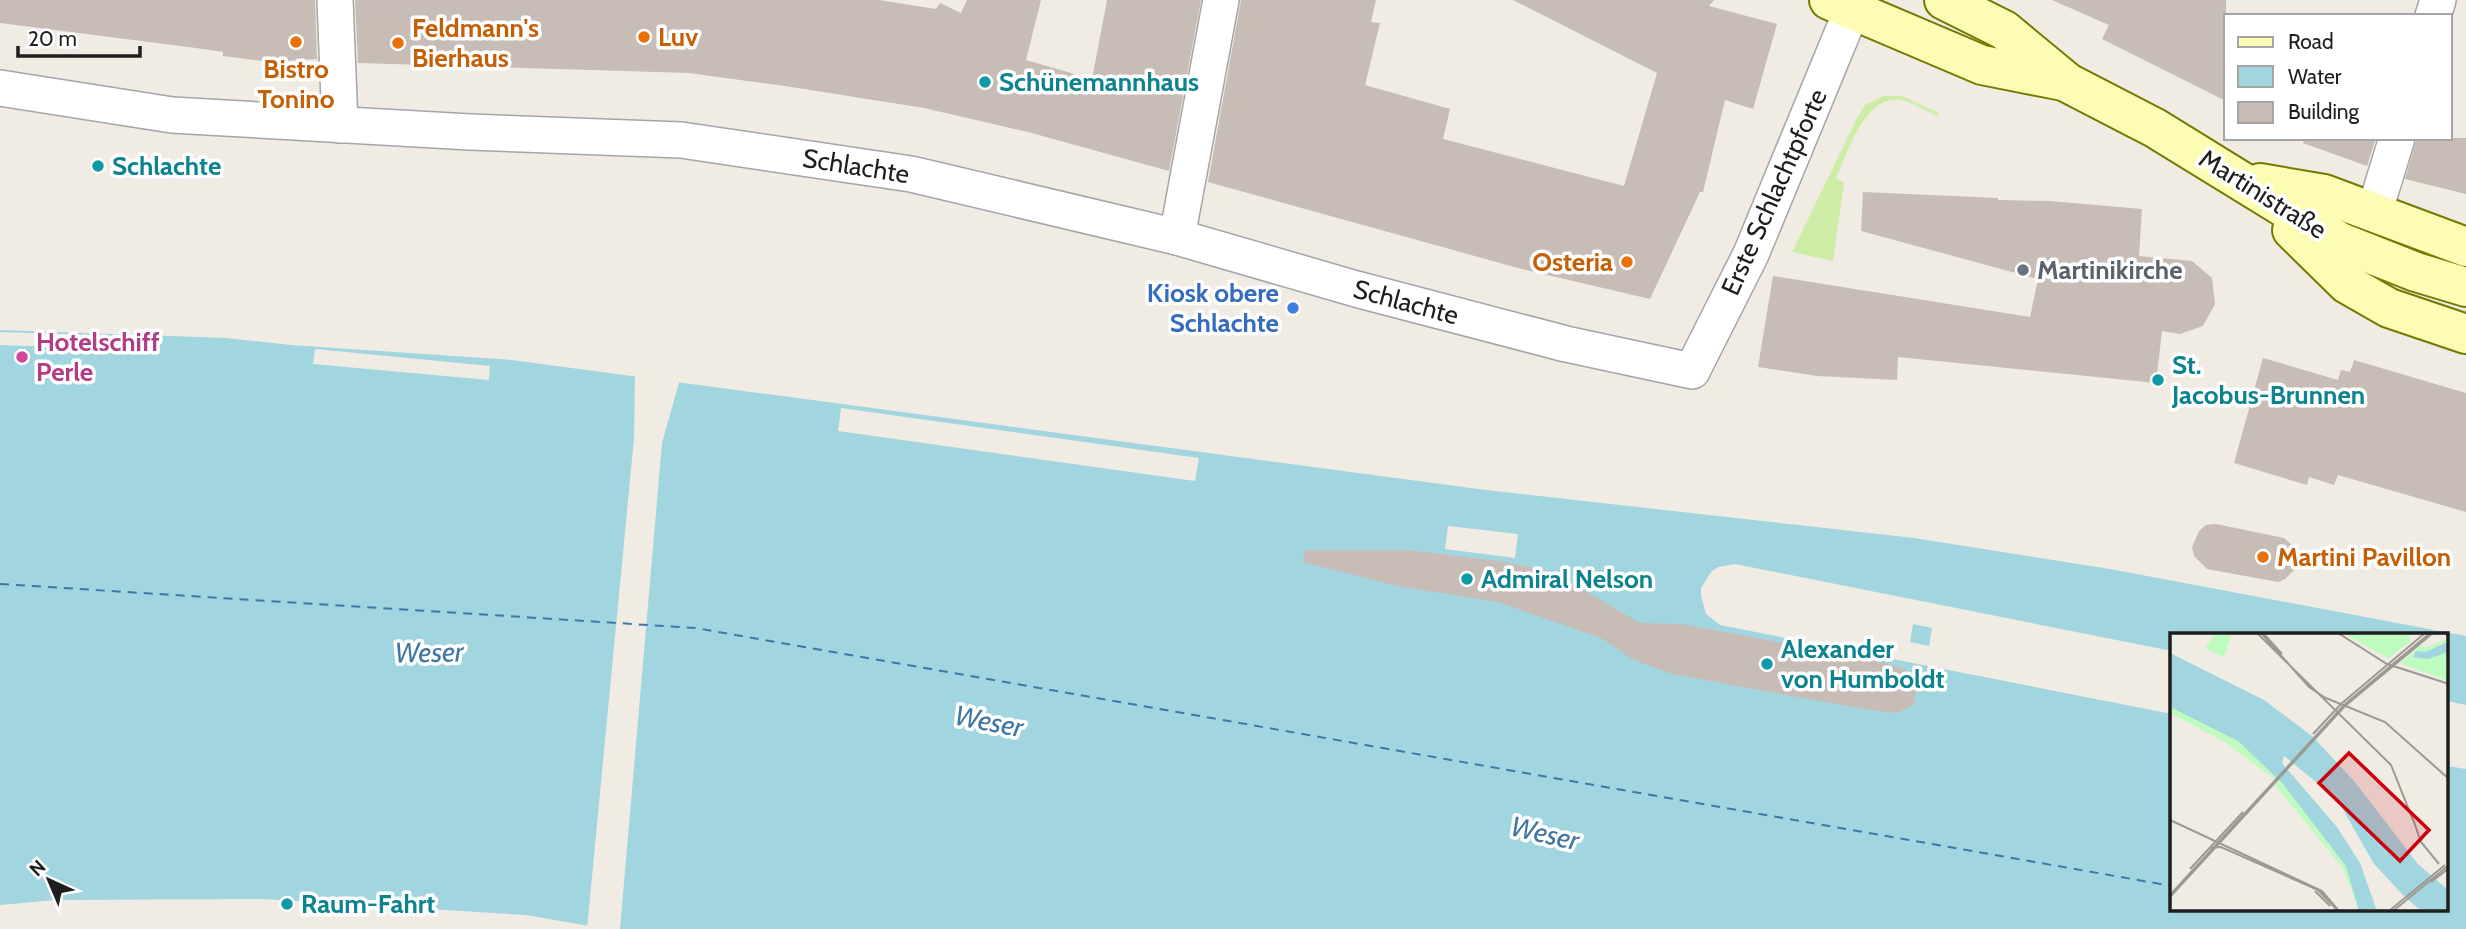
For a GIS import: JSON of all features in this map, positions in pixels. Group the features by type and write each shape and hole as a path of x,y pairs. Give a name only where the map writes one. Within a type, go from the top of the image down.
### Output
{"main road":[{"name":"Martinistraße","path":"1944,0 2004,30 2068,83 2155,128 2340,242 2416,272 2466,287"},
{"name":"Martinistraße","path":"1845,4 1982,65 2068,83"},
{"path":"2240,180 2325,194 2466,247"},
{"path":"2240,180 2347,284 2389,308 2466,334"}],"street":[{"path":"335,0 340,125"},
{"path":"1177,237 1221,0"},
{"name":"Erste Schlachtpforte","path":"1692,371 1751,254 1845,4"},
{"name":"Schlachte","path":"0,88 172,115 640,138 731,146 911,174 1177,237 1356,289 1553,341 1692,371"},
{"path":"2374,213 2396,140"}],"green space":[{"path":"1883,96 1902,96 1939,113 1937,116 1902,100 1889,100 1868,115 1852,140 1836,178 1844,183 1833,261 1792,252 1857,118 1865,105"}],"water":[{"name":"Weser","path":"0,330 226,338 512,360 1486,490 1914,538 2110,569 2466,636 2466,929 606,929 526,915 264,899 56,900 0,905"}],"pier":[{"path":"0,332 117,336 117,349 0,345"},
{"path":"315,349 490,366 489,380 313,364"},
{"path":"635,373 680,379 662,443 620,929 587,929 634,438"},
{"path":"841,408 1199,458 1195,481 838,431"},
{"path":"1448,526 1518,534 1515,558 1445,549"},
{"path":"1735,564 2170,651 2170,714 1720,625 1706,614 1701,596 1701,588 1711,572 1718,567","holes":["1913,624 1932,628 1929,646 1910,642"]},
{"path":"2448,701 2466,705 2466,769 2448,766"}],"building":[{"path":"0,0 315,0 317,59 269,62 223,56 223,52 196,48 0,23"},
{"path":"355,0 879,0 936,9 940,3 961,13 967,0 1041,0 1026,60 1092,79 1107,0 1201,0 1169,171 1028,132 924,108 689,73 358,63"},
{"path":"1241,0 1376,0 1371,22 1380,23 1365,85 1450,109 1443,139 1624,186 1657,73 1513,0 1714,0 1709,6 1777,24 1753,109 1725,100 1703,192 1700,192 1650,299 1518,268 1208,182"},
{"path":"2052,0 2226,0 2224,100 2102,39 2109,25"},
{"path":"2466,138 2466,194 2405,179 2416,140"},
{"path":"2304,140 2375,140 2367,166 2303,143"},
{"name":"Martinikirche","path":"1863,192 2050,201 2142,209 2139,256 2192,261 2212,278 2215,304 2203,326 2180,334 2162,331 2156,383 1898,357 1897,380 1817,376 1758,367 1773,276 2030,317 2038,279 1861,231"},
{"path":"2263,358 2338,380 2341,370 2350,372 2354,360 2466,393 2466,512 2338,475 2334,485 2309,477 2307,485 2234,463"},
{"path":"2216,524 2284,538 2296,552 2296,568 2278,582 2207,569 2194,556 2192,547 2199,531 2206,525"},
{"path":"1304,550 1408,550 1499,561 1545,570 1640,623 1681,624 1873,660 1905,669 1917,681 1916,693 1913,705 1897,713 1672,674 1632,659 1603,639 1498,602 1402,587 1303,562"}],"ferry route":[{"path":"0,584 696,628 2170,886"}],"place":[{"name":"Luv","path":"644,37"},
{"name":"Bistro Tonino","path":"296,42"},
{"name":"Feldmann's Bierhaus","path":"398,43"},
{"name":"Schünemannhaus","path":"985,82"},
{"name":"Schlachte","path":"98,166"},
{"name":"Osteria","path":"1627,262"},
{"name":"Martinikirche","path":"2023,270"},
{"name":"Kiosk obere Schlachte","path":"1293,308"},
{"name":"Hotelschiff Perle","path":"22,357"},
{"name":"St. Jacobus-Brunnen","path":"2158,380"},
{"name":"Martini Pavillon","path":"2263,557"},
{"name":"Admiral Nelson","path":"1467,579"},
{"name":"Alexander von Humboldt","path":"1767,664"},
{"name":"Raum-Fahrt","path":"287,904"}]}
